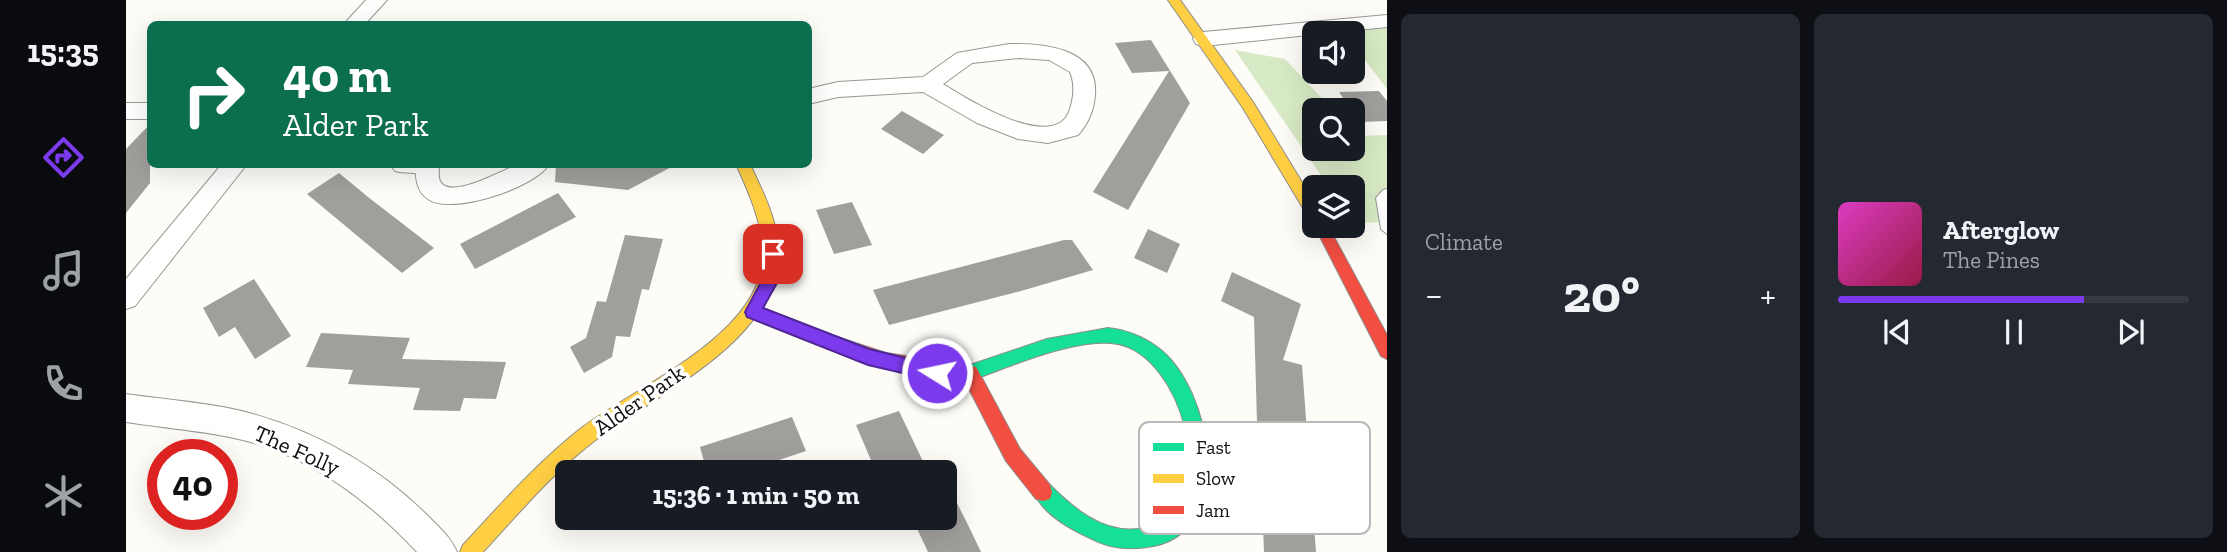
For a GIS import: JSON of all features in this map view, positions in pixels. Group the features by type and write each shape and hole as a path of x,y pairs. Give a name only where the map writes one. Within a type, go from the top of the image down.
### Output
{"street":[{"path":"357,21 377,0"},
{"path":"1174,0 1203,39 1302,192"},
{"path":"1203,39 1387,21"},
{"path":"812,96 851,87 927,84 1011,128 1046,135 1067,131 1073,126 1083,104 1083,79 1079,69 1067,61 1044,53 1020,51 979,54 959,60 927,84"},
{"path":"126,111 147,111"},
{"path":"126,298 233,168"},
{"path":"427,168 428,182 436,192 455,196 492,188 530,168"},
{"name":"Alder Park","path":"470,552 525,493 603,423 723,342 753,312 769,283 773,254 768,218 755,183 746,168"},
{"path":"1327,238 1387,351"},
{"path":"753,312 868,357 937,373 970,373 1093,337 1123,337 1150,352 1169,370 1177,383 1191,422"},
{"path":"970,373 998,430 1021,466 1048,497 1082,523 1118,540 1146,544 1168,539 1174,534"},
{"name":"The Folly","path":"126,408 252,428 307,449 338,465 395,505 440,552"}],"lane":[{"path":"1387,193 1382,198 1387,229"}],"green space":[{"path":"1387,27 1387,89 1365,60 1365,30"},
{"path":"1235,50 1285,59 1302,77 1302,84 1309,84 1322,98 1302,98 1302,148"},
{"path":"1387,135 1387,222 1365,223 1365,175 1321,175 1311,161 1365,161 1365,136"}],"building":[{"path":"1151,40 1190,103 1128,210 1093,192 1169,71 1132,73 1115,43"},
{"path":"1379,91 1387,101 1387,121 1365,122 1365,98 1343,98 1339,92"},
{"path":"902,111 944,135 923,154 881,129"},
{"path":"147,127 147,168 150,168 150,183 126,213 126,149"},
{"path":"556,168 669,168 628,190 555,182"},
{"path":"339,173 434,248 402,273 307,194"},
{"path":"558,193 576,217 475,269 460,244"},
{"path":"852,202 872,245 834,254 816,210"},
{"path":"1148,229 1180,244 1167,273 1134,258"},
{"path":"625,235 663,239 649,290 642,289 630,337 616,336 612,357 584,373 570,347 586,338 597,301 606,302"},
{"path":"1072,240 1093,270 889,325 873,290"},
{"path":"1232,272 1301,304 1283,360 1302,365 1306,422 1257,422 1254,317 1221,301"},
{"path":"254,279 291,336 255,359 235,327 219,337 203,308"},
{"path":"321,333 410,338 402,359 506,362 496,399 464,398 460,411 413,410 420,388 348,384 353,370 306,367"},
{"path":"899,411 922,460 871,460 856,425"},
{"path":"792,417 806,451 779,460 704,460 700,447"},
{"path":"957,503 981,552 928,552 918,530 957,530"},
{"path":"1263,534 1315,534 1316,552 1264,552"}],"traffic: fast":[{"path":"970,373 1047,346 1090,337 1124,337 1153,353 1176,381 1193,422"},
{"path":"1043,492 1079,522 1111,537 1123,540 1163,534"}],"traffic: slow":[{"path":"1174,0 1248,105 1302,194"},
{"path":"470,552 571,448 710,351 751,312 763,291 771,258 763,210 745,168"}],"traffic: jam":[{"path":"1327,238 1387,351"},
{"path":"753,311 832,343 886,360 913,367 970,373 1013,455 1043,492"}],"route":[{"path":"773,254 769,283 753,312 868,357 937,373"}]}
